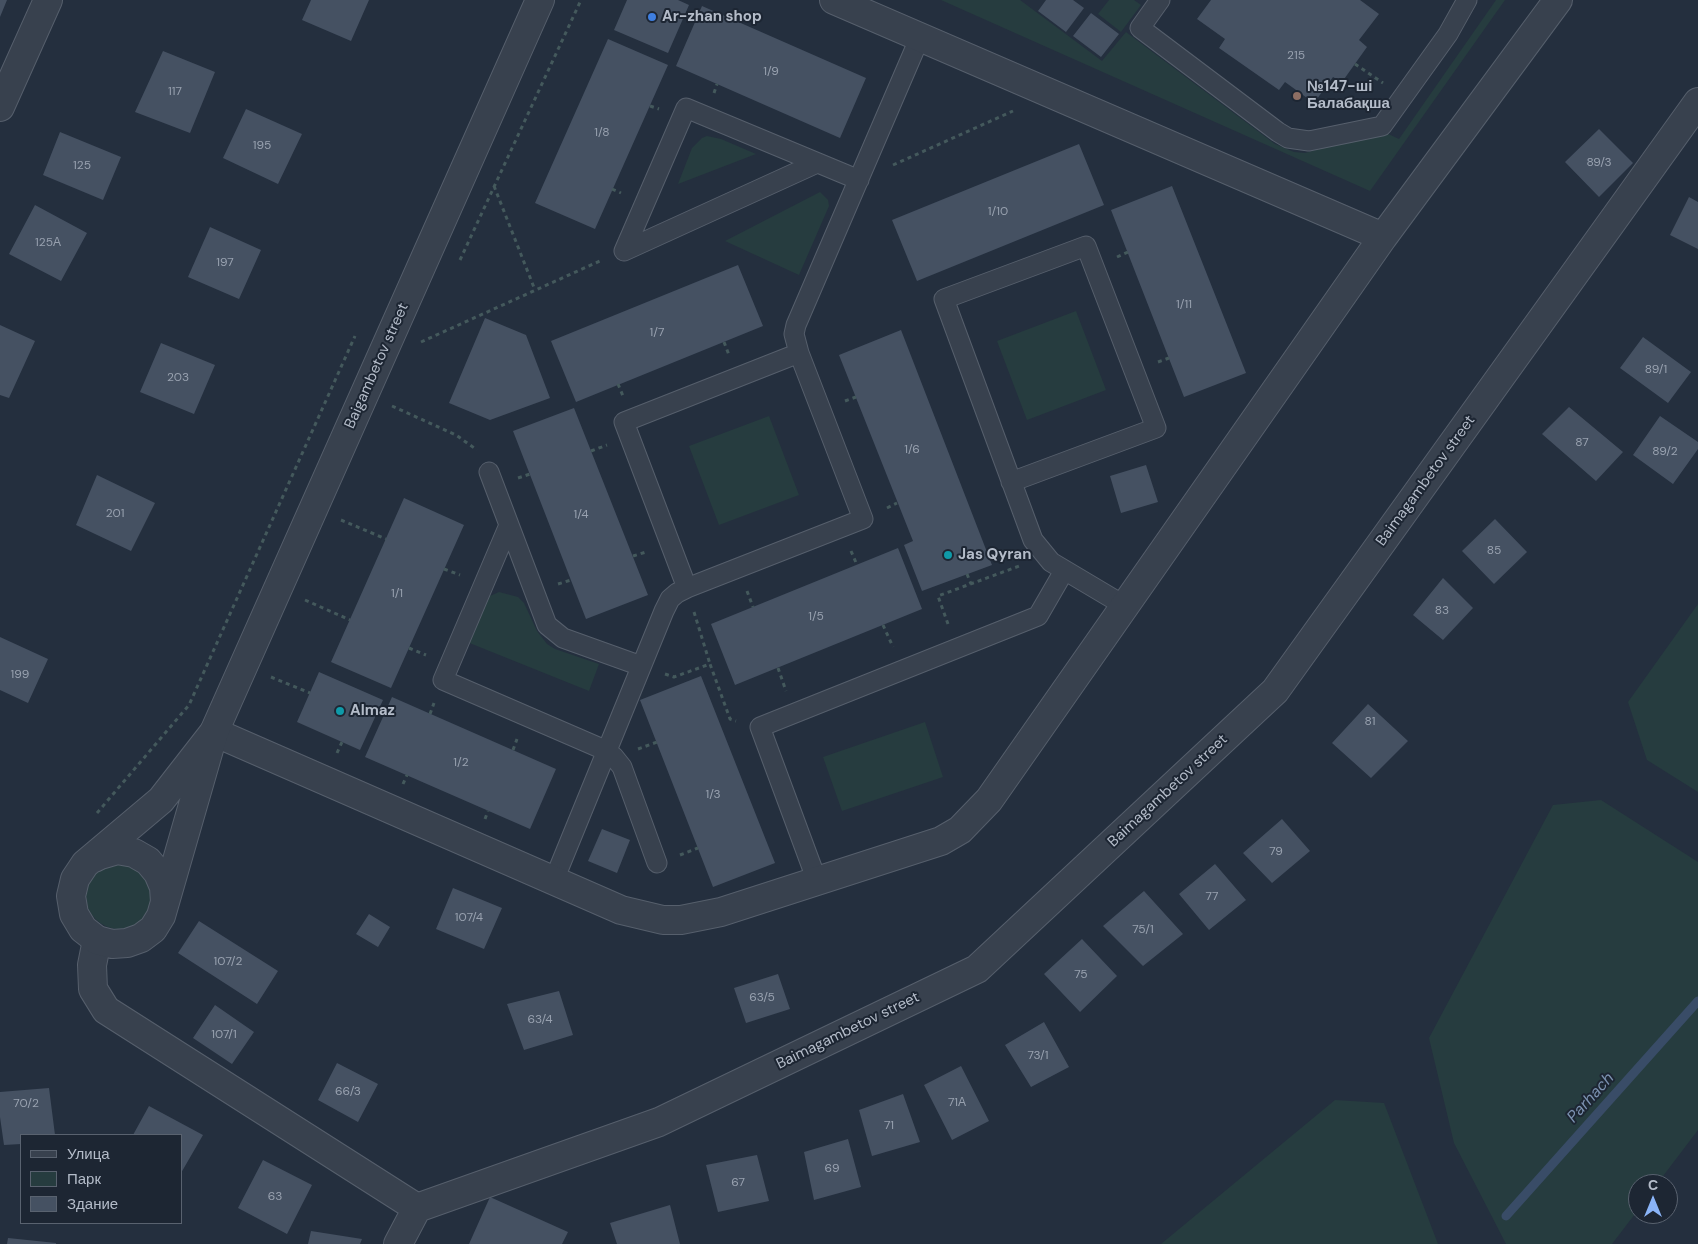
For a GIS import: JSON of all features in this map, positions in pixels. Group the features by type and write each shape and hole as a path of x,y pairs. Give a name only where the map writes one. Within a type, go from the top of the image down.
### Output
{"street":[{"path":"0,107 48,0"},
{"name":"Baigambetov street","path":"214,732 540,0"},
{"path":"834,0 1383,237"},
{"path":"214,732 621,910 663,920 680,920 721,912 941,841 960,830 989,800 1383,237 1553,2"},
{"name":"Baimagambetov street","path":"417,1208 659,1122 977,969 1275,691 1698,102"},
{"path":"214,732 161,916 153,929 141,938 127,943 112,944 97,940 83,929 74,914 71,896 75,879 84,864 161,800 214,732"},
{"path":"84,864 100,854 117,850 134,854 148,861 158,873 164,886 165,902"},
{"path":"97,940 92,964 93,989 106,1010 417,1208 398,1244"}],"lane":[{"path":"1160,0 1140,28 1288,138 1308,141 1382,126 1448,34 1467,0"},
{"path":"554,880 670,599 687,588 863,519 798,354 794,334 796,324 920,37"},
{"path":"624,251 686,108 858,180"},
{"path":"624,251 817,163"},
{"path":"1011,482 1156,428 1086,246 944,299 1011,482 1033,540 1045,556 1064,572 1125,606"},
{"path":"687,588 624,422 798,354"},
{"path":"489,472 547,625 563,638 641,666"},
{"path":"508,525 443,680 607,751 622,767 658,863"},
{"path":"817,881 760,727 1038,616 1064,572"}],"path":[{"path":"1354,64 1403,97"},
{"path":"858,180 1050,94"},
{"path":"494,186 535,290"},
{"path":"421,342 624,251"},
{"path":"94,816 189,705 356,334"},
{"path":"392,406 467,441 477,450 489,472"},
{"path":"339,519 386,539"},
{"path":"957,648 938,596 1045,556"},
{"path":"967,574 970,584"},
{"path":"687,588 710,664 730,719 760,727"},
{"path":"302,598 350,620"},
{"path":"641,666 674,677 710,664"},
{"path":"266,675 310,693"}],"green space":[{"path":"941,0 1020,0 1102,61 1126,32 1275,144 1294,152 1305,153 1382,131 1399,139 1496,0 1505,0 1370,191"},
{"path":"1109,0 1134,0 1141,5 1121,32 1098,14"},
{"path":"707,136 721,139 756,154 678,184 692,148 702,138"},
{"path":"820,192 828,200 829,206 799,275 725,241"},
{"path":"1076,311 1106,390 1027,420 997,341"},
{"path":"769,416 799,495 719,525 689,446"},
{"path":"499,592 518,597 524,603 537,631 547,644 555,649 599,664 589,691 467,642 484,602 490,596"},
{"path":"1698,604 1698,792 1647,760 1628,702"},
{"path":"925,722 943,777 842,811 823,757"},
{"path":"1601,800 1698,862 1698,1130 1665,1174 1628,1174 1628,1223 1612,1244 1506,1244 1454,1143 1429,1038 1553,805"},
{"path":"119,863 131,866 142,873 149,884 152,896 149,908 142,919 131,926 119,929 107,926 96,919 89,908 86,896 89,884 96,873 107,866"},
{"path":"1335,1100 1384,1103 1438,1244 1161,1244"}],"building":[{"path":"0,0 7,0 0,17"},
{"path":"311,0 369,0 351,41 302,20"},
{"name":"Ar-zhan shop","path":"627,0 678,0 689,5 668,53 614,30"},
{"path":"1046,0 1073,0 1084,8 1066,32 1038,11"},
{"path":"1211,0 1360,0 1379,14 1359,40 1367,47 1342,82 1333,77 1314,103 1285,82 1279,90 1219,48 1225,39 1197,19"},
{"path":"702,6 866,78 840,138 676,66"},
{"path":"1091,13 1119,34 1101,57 1073,36"},
{"path":"608,39 668,65 595,229 535,203"},
{"path":"163,51 215,72 190,133 135,112"},
{"path":"246,109 302,134 278,184 223,158"},
{"path":"1599,129 1633,163 1599,197 1565,162"},
{"path":"60,132 121,157 103,200 43,175"},
{"path":"1079,144 1104,205 917,281 892,220"},
{"path":"1172,186 1246,373 1184,397 1111,210"},
{"path":"1689,197 1698,202 1698,249 1670,235"},
{"path":"35,205 87,233 61,281 9,254"},
{"path":"210,227 261,250 239,299 188,277"},
{"path":"738,265 763,326 576,402 551,341"},
{"path":"485,318 526,335 550,398 490,420 449,403"},
{"path":"0,325 35,341 9,398 0,395"},
{"path":"901,330 992,565 922,591 904,545 913,541 839,355"},
{"path":"1643,337 1691,372 1668,403 1620,368"},
{"path":"161,343 215,365 194,414 140,392"},
{"path":"1569,407 1623,452 1596,481 1542,434"},
{"path":"574,408 648,595 586,619 513,431"},
{"path":"1660,416 1698,442 1698,449 1673,484 1633,455"},
{"path":"1146,465 1158,502 1121,513 1110,476"},
{"path":"97,475 155,503 131,551 76,525"},
{"path":"404,498 464,525 391,688 331,662"},
{"path":"1495,519 1527,552 1494,584 1462,551"},
{"path":"898,548 922,609 735,685 711,624"},
{"path":"1443,578 1473,608 1443,640 1413,615"},
{"path":"0,637 48,659 28,703 0,690"},
{"name":"Almaz","path":"319,672 383,700 360,750 297,722"},
{"path":"701,676 775,863 713,887 640,700"},
{"path":"392,697 556,769 530,829 365,757"},
{"path":"1368,704 1408,741 1371,778 1332,743"},
{"path":"1282,819 1310,851 1272,883 1243,853"},
{"path":"602,829 630,840 617,873 588,861"},
{"path":"1215,864 1246,900 1209,930 1179,894"},
{"path":"453,888 502,908 484,949 436,929"},
{"path":"1144,891 1183,934 1143,966 1103,926"},
{"path":"369,914 390,927 378,947 356,934"},
{"path":"199,921 278,971 257,1004 178,953"},
{"path":"1082,939 1117,976 1080,1012 1044,974"},
{"path":"778,974 790,1009 746,1023 734,988"},
{"path":"559,991 573,1035 524,1050 507,1004"},
{"path":"215,1005 254,1032 232,1064 193,1038"},
{"path":"1044,1022 1069,1067 1031,1087 1005,1045"},
{"path":"337,1063 378,1084 358,1122 318,1100"},
{"path":"961,1066 989,1121 952,1140 924,1085"},
{"path":"49,1088 55,1134 20,1134 20,1144 4,1145 0,1117 0,1092"},
{"path":"903,1094 920,1142 872,1156 859,1110"},
{"path":"149,1106 203,1135 182,1171 182,1134 134,1134"},
{"path":"848,1139 861,1187 814,1200 804,1152"},
{"path":"757,1155 769,1201 718,1212 706,1165"},
{"path":"263,1160 312,1185 287,1234 238,1208"},
{"path":"490,1197 568,1232 562,1244 469,1244"},
{"path":"670,1205 680,1244 617,1244 610,1223"},
{"path":"311,1231 362,1239 360,1244 308,1244"},
{"path":"8,1238 56,1243 56,1244 7,1244"}],"waterway":[{"name":"Parhach","path":"1506,1216 1698,1001"}],"place":[{"name":"Ar-zhan shop","path":"652,17"},
{"name":"№147-ші Балабақша","path":"1297,96"},
{"name":"Jas Qyran","path":"948,555"},
{"name":"Almaz","path":"340,711"}]}
